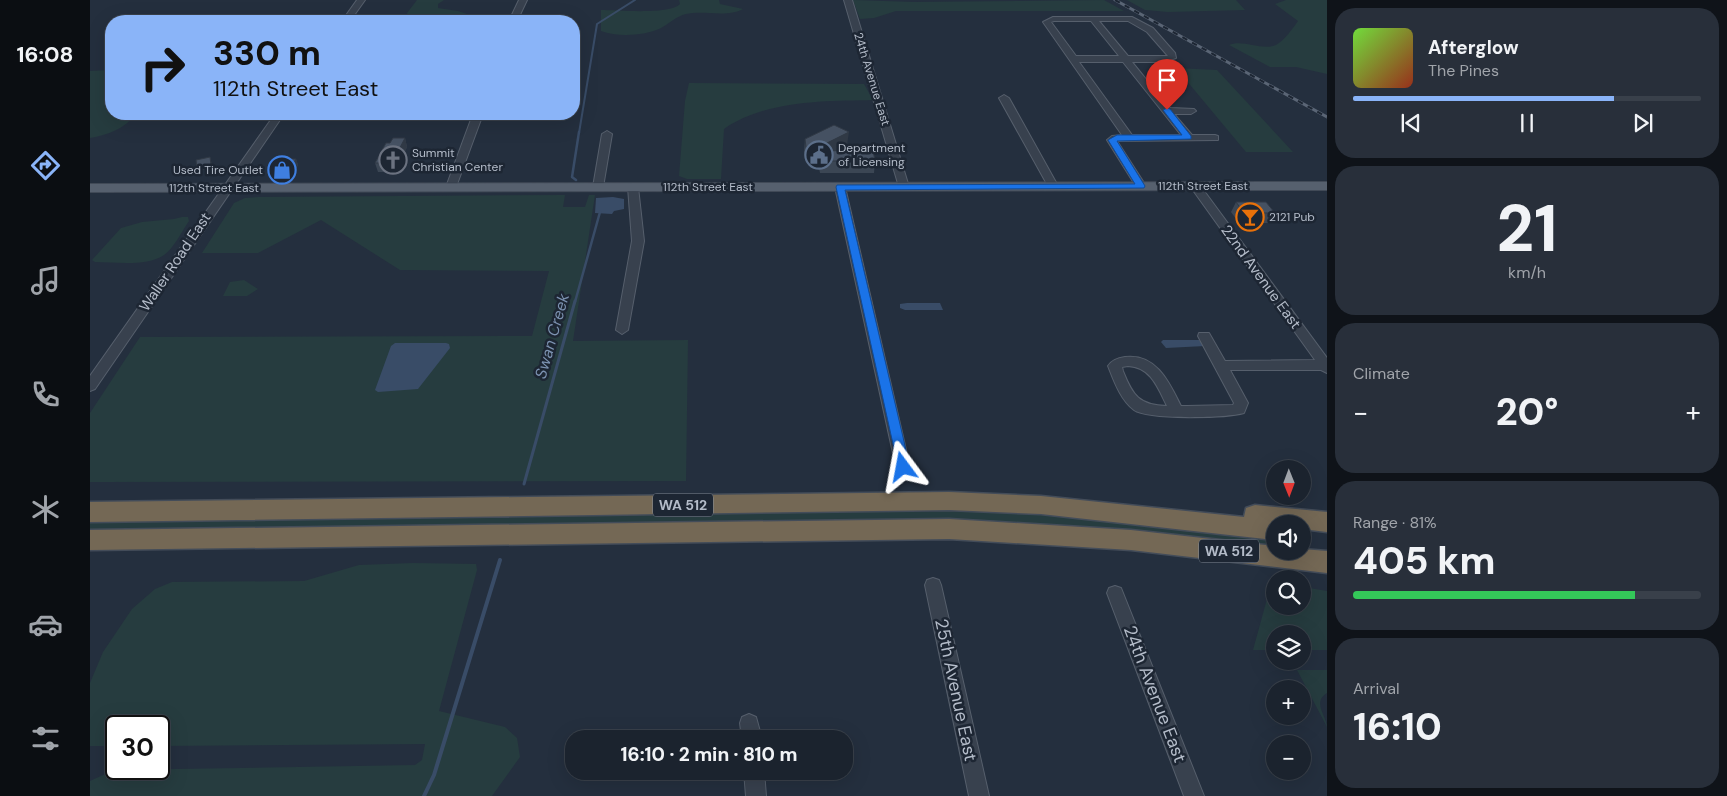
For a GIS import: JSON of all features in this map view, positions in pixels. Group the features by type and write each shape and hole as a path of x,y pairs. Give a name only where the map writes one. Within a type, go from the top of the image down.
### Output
{"highway":[{"path":"949,501 1010,496 1053,498 1327,522"},
{"name":"WA 512","path":"90,512 949,501 1041,505 1266,529"},
{"name":"WA 512","path":"90,540 949,529 1131,540 1327,562"},
{"path":"1311,534 1327,536"},
{"path":"1131,540 1327,572"}],"main road":[{"name":"112th Street East","path":"90,188 1327,186"}],"street":[{"path":"350,15 361,0"},
{"path":"516,15 523,0"},
{"name":"24th Avenue East","path":"848,0 904,187"},
{"path":"1093,19 1188,137"},
{"path":"1074,60 1173,58 1150,30 1126,19 1049,20 1048,22 1074,60 1129,138"},
{"path":"1148,86 1170,86"},
{"path":"1004,98 1053,186"},
{"path":"1167,110 1191,110"},
{"name":"Waller Road East","path":"90,386 275,120"},
{"path":"451,187 476,120"},
{"path":"598,187 607,134"},
{"path":"1141,186 1113,143 1114,139 1215,138"},
{"name":"22nd Avenue East","path":"1195,186 1326,367"},
{"path":"622,330 638,241 633,187"},
{"path":"840,187 903,467"},
{"path":"1176,410 1154,370 1146,364 1129,361 1118,363 1115,369 1131,400 1136,405 1149,410 1176,410 1236,410 1241,406 1240,403 1204,336"},
{"path":"1223,369 1227,365 1326,367"},
{"name":"25th Avenue East","path":"933,584 979,796"},
{"name":"24th Avenue East","path":"1115,592 1194,796"},
{"path":"755,780 756,796"}],"green space":[{"path":"417,0 444,0 438,4 438,8 470,15 408,15 407,13"},
{"path":"679,0 719,0 720,4 743,9 730,13 686,14 659,29 638,34 622,35 601,31 601,10 666,10 680,4"},
{"path":"853,0 913,2 1104,0 1124,11 896,11 874,18 860,19"},
{"path":"1127,0 1236,0 1245,10 1168,12 1145,10"},
{"path":"1286,0 1327,0 1327,74 1296,67 1270,67 1229,45 1240,43 1264,47 1279,43 1298,21 1275,4"},
{"path":"1176,68 1217,70 1293,152 1246,152"},
{"path":"105,70 105,120 130,120 115,130 90,138 90,71"},
{"path":"689,83 864,84 873,100 796,104 758,112 740,119 724,129 721,179 687,179 679,176 685,101"},
{"path":"565,195 563,207 585,207 589,195 595,195 573,341 688,340 686,481 90,482 90,413 140,337 532,336 549,271 400,270 321,220 258,253 202,253 234,203 245,198 259,197"},
{"path":"188,217 189,221 171,248 157,259 131,263 95,262 92,260 121,228 142,222"},
{"path":"244,280 258,289 247,296 223,296 230,282"},
{"path":"968,511 1055,516 1266,536 1266,547 1090,528 90,532 90,520"},
{"path":"413,563 476,564 477,570 439,711 505,727 517,738 520,757 492,796 90,796 90,781 105,774 105,780 170,780 170,769 415,765 422,760 425,744 170,746 170,715 105,715 105,746 90,746 90,683 103,652 132,609 155,589 172,582 304,581 359,565"},
{"path":"1311,588 1327,591 1327,650 1311,650 1311,625 1266,625 1266,650 1253,650 1266,603 1266,615 1311,615"},
{"path":"1297,670 1327,670 1327,693 1321,700 1320,705 1327,727 1311,697 1311,680 1302,680"}],"water":[{"path":"613,197 624,199 624,209 614,211 612,214 595,213 596,198"},
{"path":"940,303 943,310 905,310 900,308 900,304"},
{"path":"1163,340 1199,340 1205,346 1166,348 1161,342"},
{"path":"395,343 446,343 449,344 450,348 418,389 378,392 375,390 391,346"}],"building":[{"path":"834,125 849,132 809,152 805,139"},
{"path":"393,138 405,138 392,163 375,163 386,143 390,143"},
{"path":"873,150 875,161 822,161 819,151"},
{"path":"210,157 211,165 197,168 196,160"},
{"path":"285,159 296,159 290,168 280,168"},
{"path":"1236,202 1266,202 1275,213 1244,213"}],"waterway":[{"name":"Swan Creek","path":"579,133 597,24 635,0"},
{"name":"Swan Creek","path":"576,180 572,177 579,132"},
{"name":"Swan Creek","path":"575,302 600,212"},
{"name":"Swan Creek","path":"524,484 575,301"},
{"name":"Swan Creek","path":"424,796 434,775 500,560"}],"railway":[{"path":"1115,0 1327,117"}],"place":[{"name":"Department of Licensing","path":"819,155"},
{"name":"Summit Christian Center","path":"393,160"},
{"name":"Used Tire Outlet","path":"282,170"},
{"name":"2121 Pub","path":"1250,217"}],"route":[{"path":"903,467 840,187 1141,186 1112,140 1115,138 1188,137 1167,110"}]}
